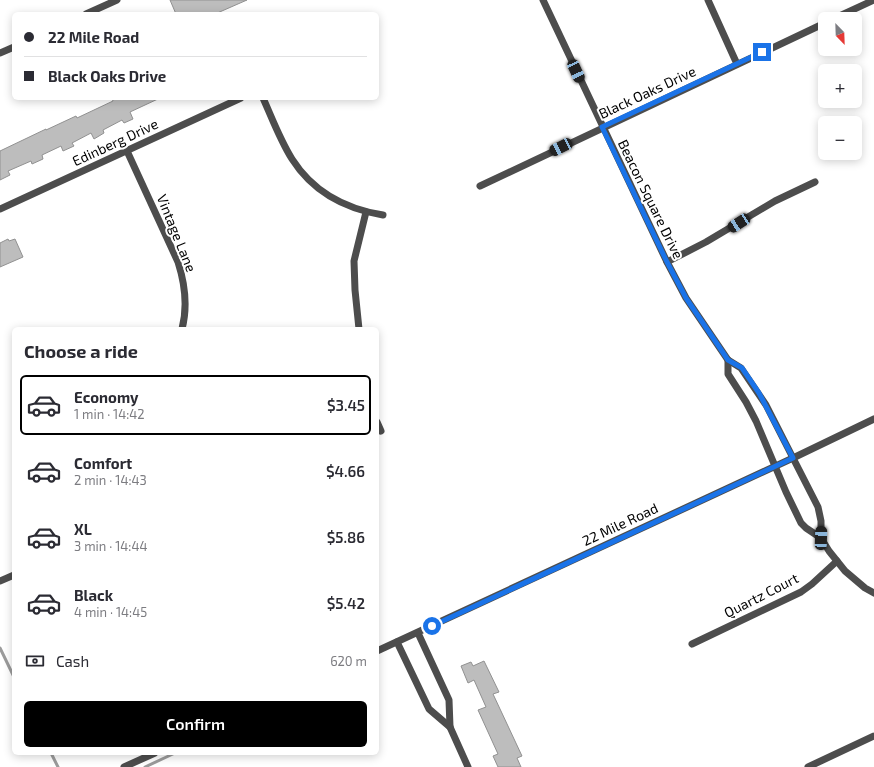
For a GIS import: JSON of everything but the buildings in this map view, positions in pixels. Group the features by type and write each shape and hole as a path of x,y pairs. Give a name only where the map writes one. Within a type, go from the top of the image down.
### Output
{"street":[{"path":"97,0 100,8"},
{"path":"91,12 117,0"},
{"name":"Beacon Square Drive","path":"543,0 602,127 686,298 728,360 742,368 759,393 793,458 818,508 821,521 821,538"},
{"path":"708,0 737,64"},
{"path":"846,12 864,2 874,0"},
{"name":"Black Oaks Drive","path":"480,186 602,127 818,26"},
{"path":"0,53 12,48"},
{"name":"Edinberg Drive","path":"0,209 237,100"},
{"path":"264,100 292,159 309,181 330,197 341,203 366,212 383,215"},
{"name":"Vintage Lane","path":"127,151 178,262 182,274 186,299 182,327"},
{"path":"667,262 706,242 775,201 815,182"},
{"path":"359,327 354,290 354,261 366,212"},
{"name":"Beacon Square Drive","path":"728,360 728,374 752,412 786,492 801,523 821,538"},
{"name":"22 Mile Road","path":"379,650 874,419"},
{"path":"379,426 381,431"},
{"path":"821,538 837,561 856,580 874,593"},
{"name":"Quartz Court","path":"692,644 801,592 837,561"},
{"path":"0,581 12,576"},
{"path":"418,632 449,700 450,727 468,767"},
{"path":"397,642 429,709 450,727"},
{"path":"808,767 874,736"},
{"path":"124,767 151,755"}],"waterway":[{"path":"0,648 12,673"},
{"path":"52,755 58,767"},
{"path":"145,767 171,755"}],"route":[{"path":"432,626 793,458 759,393 742,368 728,360 686,298 602,127 762,52"}]}
